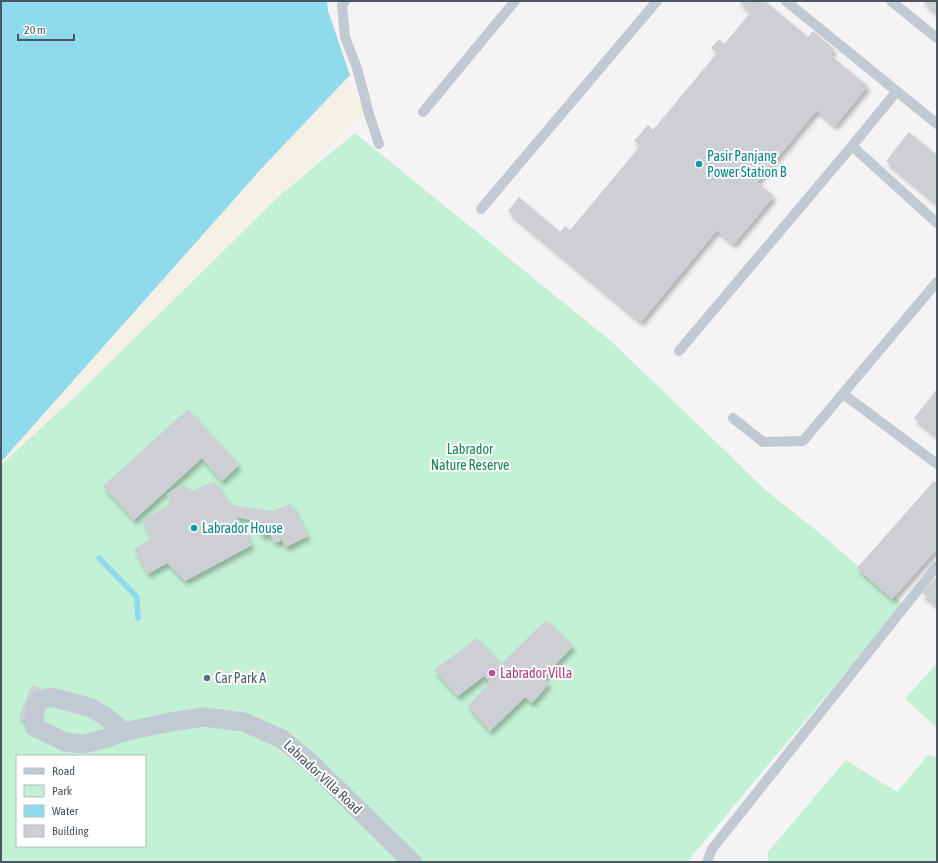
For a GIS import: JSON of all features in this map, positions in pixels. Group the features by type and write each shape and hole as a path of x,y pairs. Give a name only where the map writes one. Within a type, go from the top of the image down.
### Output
{"street":[{"name":"Labrador Villa Road","path":"124,732 203,717 244,722 282,739 311,763 412,862"}],"lane":[{"path":"345,1 342,5 345,37 357,68 369,114 379,144"},
{"path":"423,112 515,1"},
{"path":"481,210 657,1"},
{"path":"786,1 937,124"},
{"path":"891,1 937,38"},
{"path":"679,351 897,91"},
{"path":"852,146 937,223"},
{"path":"733,418 763,442 803,441 937,282"},
{"path":"843,394 937,464"},
{"path":"706,862 717,843 937,566"}],"green space":[{"name":"Labrador Nature Reserve","path":"355,133 612,342 770,494 816,530 903,604 687,862 1,862 1,462 281,194"},
{"path":"937,663 937,728 905,699"},
{"path":"928,755 937,757 937,862 768,862 768,852 846,760 897,792"}],"sand":[{"path":"335,53 365,112 78,394 1,465 1,419"}],"water":[{"path":"1,1 327,1 328,11 350,75 261,169 1,462"}],"building":[{"name":"Pasir Panjang Power Station B","path":"738,1 765,1 808,37 813,31 834,49 830,55 868,86 835,126 817,110 757,182 774,196 734,244 717,230 641,322 508,211 519,197 560,232 565,226 570,230 640,146 634,141 648,125 653,130 717,53 711,48 719,39 724,44 751,12"},
{"path":"922,1 937,1 937,13"},
{"path":"909,132 937,155 937,203 886,161"},
{"path":"937,389 937,436 914,418"},
{"path":"188,409 239,465 222,481 202,458 134,520 103,486"},
{"name":"Labrador House","path":"214,481 231,505 272,511 291,504 308,536 286,547 282,540 275,543 270,535 261,535 255,521 237,517 252,545 185,581 167,563 148,574 134,549 151,538 142,521 171,503 167,494 184,484 190,492"},
{"path":"934,481 937,483 937,549 892,599 857,568"},
{"path":"937,576 937,606 922,593"},
{"name":"Labrador Villa","path":"546,620 573,646 543,678 549,684 532,703 525,697 490,731 468,706 490,682 484,676 458,696 434,670 477,638 501,664"},
{"path":"32,685 41,688 27,721 19,717"}],"waterway":[{"path":"99,558 137,597 138,618"}],"place":[{"name":"Pasir Panjang Power Station B","path":"699,164"},
{"name":"Labrador House","path":"194,528"},
{"name":"Labrador Villa","path":"492,673"},
{"name":"Car Park A","path":"207,678"}]}
